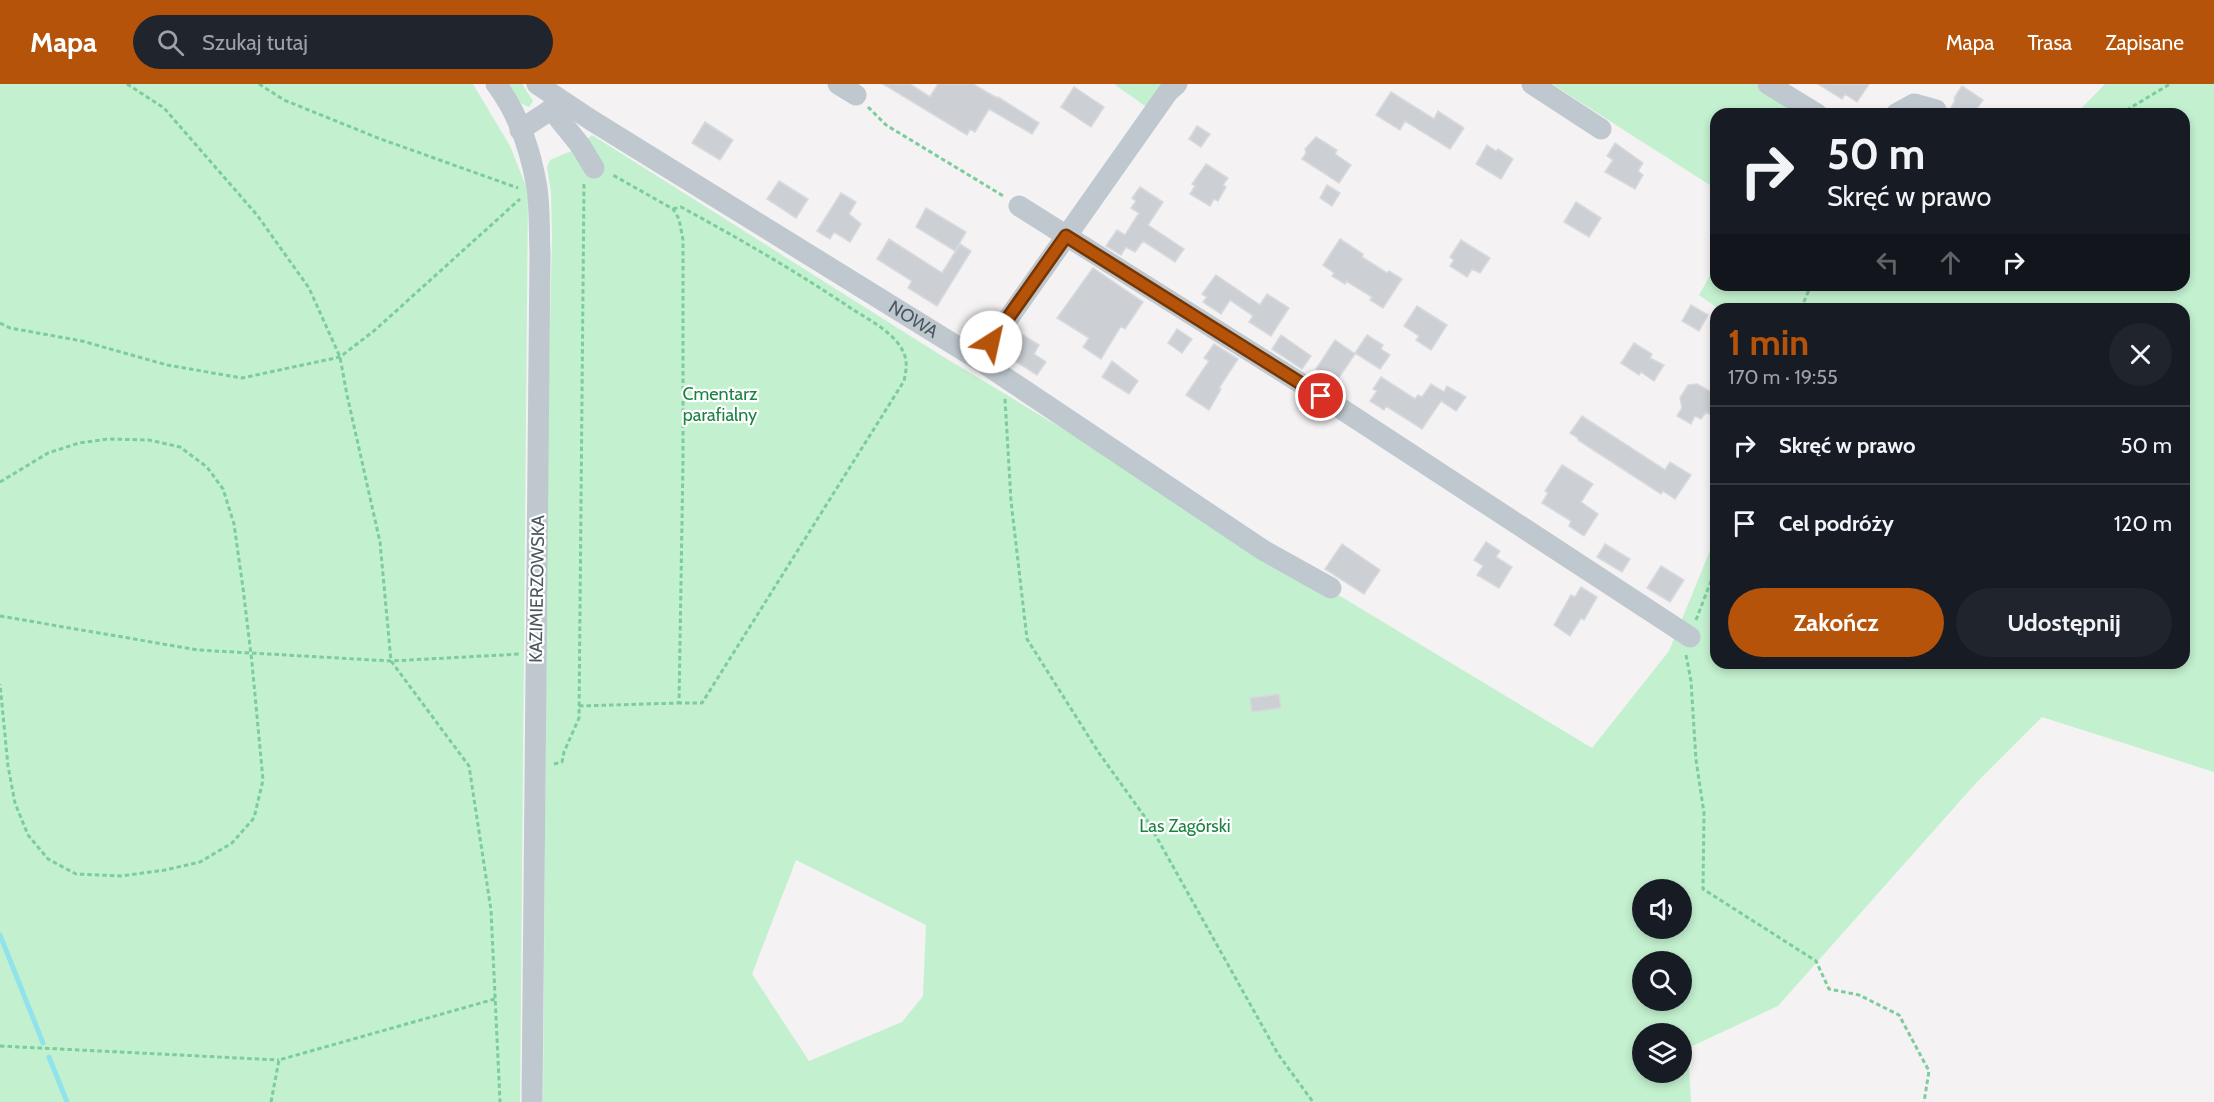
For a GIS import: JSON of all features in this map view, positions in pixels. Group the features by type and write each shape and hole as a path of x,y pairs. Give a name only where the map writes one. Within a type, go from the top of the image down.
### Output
{"street":[{"name":"KAZIMIERZOWSKA","path":"496,84 520,130 529,154 537,190 540,254 531,1102"},
{"name":"NOWA","path":"537,84 556,105 979,360 1263,550 1331,588"},
{"path":"838,84 856,95"},
{"path":"979,360 1168,92 1177,84"},
{"path":"1532,84 1602,129"},
{"path":"1768,84 1807,108"},
{"path":"1907,108 1914,104 1929,108"},
{"path":"520,130 556,105 594,168"},
{"path":"1019,206 1340,408 1690,637"}],"path":[{"path":"127,84 164,108 257,214 309,288 340,357 380,542 391,661 469,766 490,910 500,1102"},
{"path":"259,84 284,100 378,138 528,191"},
{"path":"2130,108 2170,84"},
{"path":"856,95 886,125 1019,206"},
{"path":"535,766 549,766 562,762 579,718 584,172 594,168 606,172 673,208 679,219 683,240 680,703"},
{"path":"0,323 10,328 82,341 167,365 242,378 340,357 375,330 520,199"},
{"path":"579,706 702,703 904,381 908,363 899,345 883,329 824,290 762,251 681,207 673,208"},
{"path":"1003,376 1011,501 1027,639 1099,753 1147,820 1278,1054 1312,1102"},
{"path":"0,482 48,453 79,443 108,439 148,440 180,447 207,467 223,489 234,524 251,653 263,780 254,818 232,843 200,862 121,876 76,874 48,859 28,835 15,803 8,766 0,684"},
{"path":"1710,584 1690,637 1686,656 1691,681 1696,760 1704,813 1703,888 1816,961 1829,989 1859,995 1899,1015 1929,1071 1924,1102"},
{"path":"0,616 198,650 391,661 527,654"},
{"path":"0,1046 279,1060 495,999"},
{"path":"271,1102 279,1060"}],"green space":[{"path":"0,84 473,84 510,146 528,191 520,1102 0,1102"},
{"path":"508,84 522,84 533,101 529,107 520,103"},
{"path":"1114,84 1167,84 1148,108"},
{"path":"1552,84 1756,84 1795,108 1710,108 1710,185"},
{"name":"Las Zagórski","path":"2105,84 2214,84 2214,772 2042,717 1976,783 1778,1006 1692,1046 1692,1023 1632,1023 1632,1083 1690,1083 1691,1102 543,1102 548,416 552,237 551,193 547,167 550,160 576,149 592,135 942,356 1592,748 1669,651 1710,550 1710,669 2190,669 2190,303 1710,303 1699,295 1710,276 1710,291 2190,291 2190,108 2082,108","holes":["796,860 926,925 923,996 902,1022 809,1061 752,974"]}],"building":[{"path":"883,84 910,84 930,97 938,84 973,84 1039,123 1032,134 989,109 975,132 970,129 967,135"},
{"path":"1818,84 1869,84 1857,102 1845,94 1842,99"},
{"path":"1962,86 1983,100 1977,108 1951,108"},
{"path":"1074,87 1104,107 1091,127 1061,107"},
{"path":"1391,92 1434,119 1438,111 1464,128 1450,149 1405,121 1400,130 1376,115"},
{"path":"705,122 733,140 720,160 692,143"},
{"path":"1197,126 1210,134 1201,147 1189,139"},
{"path":"1316,137 1337,150 1335,154 1351,165 1339,183 1302,159 1306,153 1305,149"},
{"path":"1615,143 1643,163 1638,171 1643,175 1635,189 1605,172 1613,160 1607,156"},
{"path":"1487,145 1513,159 1501,179 1476,164"},
{"path":"1206,164 1228,178 1218,201 1214,199 1210,206 1190,194 1195,186 1192,184"},
{"path":"779,181 808,199 796,218 767,199"},
{"path":"1327,185 1340,193 1332,206 1320,198"},
{"path":"1140,187 1163,202 1148,225 1184,249 1175,262 1143,241 1135,252 1126,247 1121,255 1106,246 1117,230 1125,235 1139,213 1131,208 1136,201 1132,198"},
{"path":"841,193 856,202 849,214 861,224 850,242 834,232 830,239 817,231"},
{"path":"1576,202 1601,218 1589,237 1564,222"},
{"path":"926,208 966,232 955,251 916,227"},
{"path":"889,239 942,273 960,244 971,251 937,306 908,288 912,281 877,259"},
{"path":"1340,239 1363,254 1362,257 1387,273 1389,271 1402,279 1383,308 1370,300 1372,297 1346,281 1345,284 1332,276 1334,273 1323,265"},
{"path":"1461,240 1490,258 1480,273 1472,269 1467,277 1450,266 1454,260 1450,257"},
{"path":"1093,268 1143,302 1125,329 1121,326 1101,359 1083,347 1089,338 1057,318"},
{"path":"1216,275 1260,305 1267,294 1289,308 1271,336 1249,322 1253,316 1230,300 1221,314 1203,302 1207,297 1202,294"},
{"path":"1691,305 1708,315 1699,331 1682,321"},
{"path":"1417,306 1447,325 1431,350 1416,340 1419,336 1404,326"},
{"path":"1177,329 1192,339 1182,353 1168,343"},
{"path":"1023,335 1039,345 1034,354 1046,362 1037,375 1009,357"},
{"path":"1281,335 1311,356 1302,369 1272,349"},
{"path":"1367,335 1383,345 1381,349 1390,355 1380,369 1355,353"},
{"path":"1335,340 1355,354 1336,382 1316,369"},
{"path":"1634,343 1652,354 1650,358 1664,365 1654,381 1641,372 1639,375 1621,363"},
{"path":"1214,344 1238,359 1219,388 1221,389 1209,410 1186,395 1209,361 1204,358"},
{"path":"1112,361 1138,381 1129,394 1102,377"},
{"path":"1381,377 1415,399 1418,395 1422,397 1431,384 1444,392 1447,386 1466,397 1456,411 1441,401 1422,429 1386,406 1384,410 1370,401 1377,391 1373,389"},
{"path":"1697,384 1710,391 1710,414 1706,412 1701,419 1695,416 1691,424 1677,416 1682,408 1680,398 1688,385"},
{"path":"1582,416 1665,470 1670,462 1691,475 1675,499 1663,491 1661,494 1570,433"},
{"path":"1562,465 1593,484 1581,502 1598,514 1584,536 1569,526 1571,521 1542,503 1548,493 1545,491"},
{"path":"1486,542 1500,551 1496,557 1512,567 1499,588 1477,575 1483,566 1474,560"},
{"path":"1342,544 1380,570 1364,594 1325,569"},
{"path":"1605,544 1630,559 1622,572 1597,557"},
{"path":"1661,566 1684,580 1670,602 1647,588"},
{"path":"1581,587 1597,597 1584,620 1581,618 1570,636 1554,625 1571,595 1575,597"},
{"path":"1279,694 1281,708 1252,712 1250,698"}],"waterway":[{"path":"0,935 43,1043"},
{"path":"49,1057 67,1102"}],"route":[{"path":"991,342 1066,236 1321,396"}],"park label":[{"name":"Cmentarz parafialny","path":"720,404"}]}
